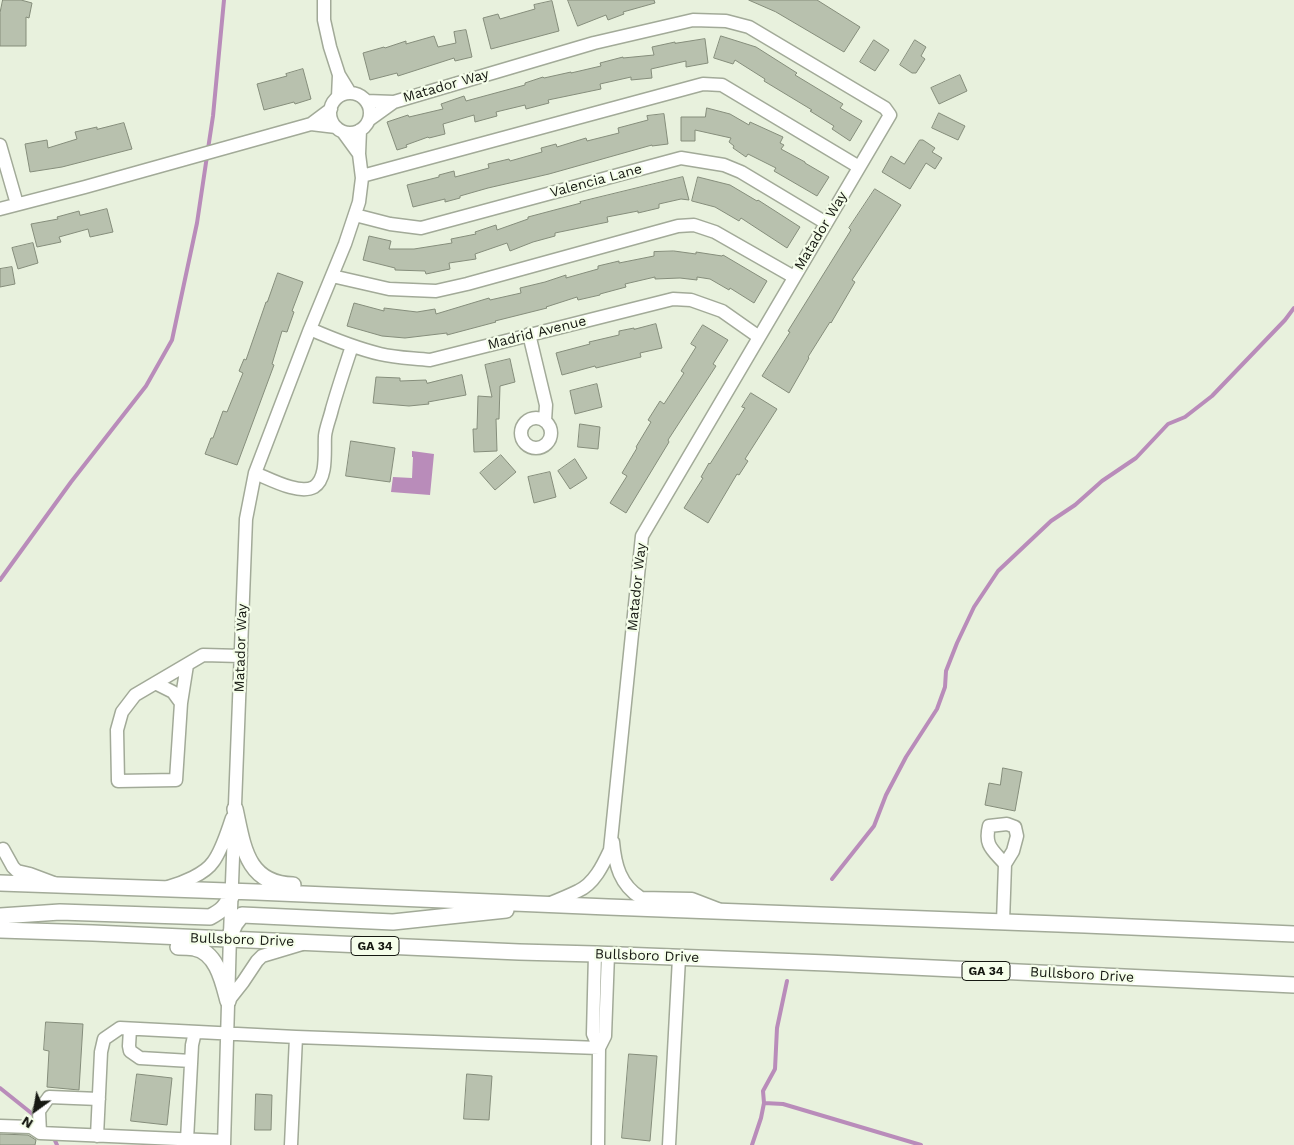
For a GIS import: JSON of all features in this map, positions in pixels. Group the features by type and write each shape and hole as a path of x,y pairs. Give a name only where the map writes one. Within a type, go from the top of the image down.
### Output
{"main road":[{"path":"235,809 243,848 257,872 263,877 286,885 322,886 352,896"},
{"path":"0,883 1294,934"},
{"path":"0,916 60,912 210,917 225,907 232,893"},
{"path":"230,938 235,924 242,915 393,922 549,905"},
{"name":"Bullsboro Drive","path":"0,930 827,963 1294,985"},
{"path":"113,934 150,945 195,948 203,952 213,960 222,979 228,1001"}],"street":[{"path":"324,0 324,20 344,95"},
{"name":"Matador Way","path":"366,101 394,102 594,44 693,20 726,21 749,27 885,108 890,114 642,536 610,850 596,876 588,884 579,891 549,905"},
{"path":"362,176 703,84 722,85 859,167"},
{"path":"311,124 351,133 360,130 369,120 369,108 366,101 359,95 344,95 331,106 330,115 333,123 340,130"},
{"name":"Matador Way","path":"369,120 394,102"},
{"path":"0,209 311,124 331,109"},
{"name":"Matador Way","path":"340,130 359,154"},
{"name":"Matador Way","path":"224,1143 246,519 255,473 359,202 362,176 359,154 360,130"},
{"path":"0,145 16,204"},
{"name":"Valencia Lane","path":"355,215 390,224 421,228 681,158 724,165 741,172 826,223"},
{"path":"332,276 388,290 436,290 467,284 678,226 694,225 715,232 794,277"},
{"name":"Madrid Avenue","path":"310,330 381,355 430,360 673,299 691,300 722,311 759,336"},
{"path":"529,334 546,406 545,421"},
{"path":"255,473 295,488 304,489 319,483 324,468 326,433 340,379 352,346"},
{"path":"187,665 181,704 176,780 118,781 117,730 122,712 134,695 203,655 241,656"},
{"path":"155,683 173,692 181,704"},
{"path":"162,889 180,884 213,864 235,809"},
{"path":"612,824 617,868 626,885 634,893 641,898 692,899 722,911"},
{"path":"2,855 17,871 61,885"},
{"path":"1003,922 1005,864"},
{"path":"228,1001 262,956 304,943"},
{"path":"598,1145 599,1048 593,1034 602,954"},
{"path":"669,1145 679,958"},
{"path":"97,1136 101,1052 104,1040 120,1028 296,1037 599,1048"},
{"path":"130,1029 128,1046 130,1051 140,1058 191,1061"},
{"path":"187,1140 192,1045 195,1032"},
{"path":"291,1145 296,1037"},
{"path":"40,1134 39,1111 49,1097 99,1099"},
{"path":"0,1126 31,1126 40,1134 224,1143"}],"shaded area":[{"path":"412,451 434,454 430,495 391,492 393,477 412,478"}],"building":[{"path":"3,0 21,0 32,3 29,18 26,17 26,46 0,46 0,13"},
{"path":"568,0 654,0 655,3 623,12 624,14 608,20 606,15 578,26"},
{"path":"749,0 817,0 860,27 844,52 776,12"},
{"path":"552,1 559,31 491,49 483,18 498,14 500,19 535,9 534,5"},
{"path":"466,30 472,57 455,61 454,58 398,76 397,73 370,80 363,53 406,41 406,44 434,36 438,47 456,43 454,32"},
{"path":"721,36 756,47 797,73 795,75 843,104 840,108 862,121 850,141 832,129 834,126 810,111 812,110 764,81 765,79 735,60 733,64 714,58"},
{"path":"705,39 708,63 686,67 686,61 651,69 652,78 631,80 631,77 600,84 601,89 548,100 549,103 526,109 525,105 496,112 497,116 475,122 474,115 443,124 445,134 428,137 397,150 387,122 408,115 409,117 443,109 441,104 464,96 466,101 525,85 525,83 543,77 601,66 600,63 623,57 654,55 652,47 675,42"},
{"path":"874,40 889,50 875,71 860,62"},
{"path":"915,40 926,47 921,56 925,59 916,73 912,73 900,65"},
{"path":"303,69 311,99 264,110 257,84 287,76 286,74"},
{"path":"960,75 967,91 939,104 931,88"},
{"path":"707,108 730,114 749,125 750,122 783,137 780,143 784,145 781,149 829,177 817,196 774,171 776,168 748,154 746,157 733,148 734,146 729,142 731,138 695,130 695,141 681,141 681,117 705,117"},
{"path":"939,113 965,126 958,140 932,128"},
{"path":"664,114 668,144 652,145 549,174 488,188 445,202 445,199 413,207 407,185 454,171 455,177 489,168 488,164 509,159 510,161 542,152 541,148 556,144 557,147 586,138 587,141 619,133 618,128 648,120 647,116"},
{"path":"124,123 132,149 62,167 30,172 25,144 47,140 48,148 77,139 75,132"},
{"path":"920,140 935,148 932,152 942,158 935,169 926,163 910,189 882,172 891,156 904,164"},
{"path":"683,177 689,200 681,199 659,204 659,208 607,217 608,222 555,233 555,236 510,251 507,243 475,254 476,259 449,263 450,269 426,274 425,271 395,270 395,268 363,260 369,236 391,241 389,249 414,249 452,243 451,239 476,234 475,232 496,225 497,230 528,219 528,217 580,202"},
{"path":"698,177 730,185 758,200 800,227 787,248 741,218 739,221 715,207 692,201"},
{"path":"875,189 901,205 852,280 855,282 808,357 789,393 762,376 851,230 849,228"},
{"path":"107,209 113,232 90,237 88,229 59,237 61,242 37,247 31,224 58,219 57,217 79,211 80,215"},
{"path":"33,243 38,263 18,269 12,248"},
{"path":"674,251 723,255 767,281 754,303 730,288 729,290 710,279 697,277 697,280 680,278 655,279 655,277 625,284 626,287 600,295 578,300 577,297 547,308 447,335 447,333 405,338 382,336 347,326 354,303 384,311 384,308 417,312 435,309 436,314 489,298 490,300 521,293 520,288 566,275 566,278 598,269 598,266 654,256 654,252"},
{"path":"12,267 15,284 0,287 0,269"},
{"path":"278,273 303,282 292,311 294,312 287,332 282,331 272,364 274,365 237,465 205,454 223,411 227,412 243,373 239,371 244,359 246,360"},
{"path":"656,324 662,348 640,353 641,357 562,375 556,353 590,344 589,342 619,335 619,331"},
{"path":"703,325 728,340 713,364 716,366 668,440 669,442 626,513 610,503 627,476 622,473 651,422 648,420 660,401 664,404 684,373 681,371 696,347 691,344"},
{"path":"510,359 515,382 500,386 499,419 496,419 497,451 474,452 473,429 477,429 478,396 492,397 485,365"},
{"path":"462,375 466,395 428,402 429,404 409,406 373,403 376,377 400,378 400,381 426,380 427,383"},
{"path":"597,384 602,407 575,414 570,391"},
{"path":"751,393 777,409 745,459 748,461 739,475 737,474 708,523 684,508 703,478 701,477 709,463 745,408 742,407"},
{"path":"580,424 600,427 598,449 578,447"},
{"path":"351,441 395,448 390,482 346,476"},
{"path":"501,455 516,472 495,490 480,473"},
{"path":"575,459 587,478 570,489 558,471"},
{"path":"550,472 556,497 534,503 528,477"},
{"path":"1003,768 1022,772 1015,811 985,805 989,783 1000,785"},
{"path":"46,1022 83,1024 79,1090 47,1087 49,1051 44,1050"},
{"path":"629,1054 657,1056 650,1141 622,1138"},
{"path":"137,1074 172,1078 167,1125 131,1121"},
{"path":"467,1074 492,1076 489,1120 464,1119"},
{"path":"256,1094 272,1095 271,1130 255,1130"},
{"path":"0,1134 28,1135 36,1140 35,1145 0,1145"}],"waterway":[{"path":"208,149 224,0"},
{"path":"0,580 71,482 146,386 172,340 197,223 207,156"},
{"path":"832,879 874,826 886,795 906,757 937,709 945,687 946,671 974,607 998,571 1051,521 1075,505 1102,481 1136,458 1168,424 1185,417 1212,396 1285,320 1294,308"},
{"path":"752,1145 761,1118 764,1103 763,1091 775,1069 777,1028 787,981"},
{"path":"0,1088 35,1116"},
{"path":"764,1103 783,1104 921,1145"},
{"path":"53,1136 57,1145"}]}
